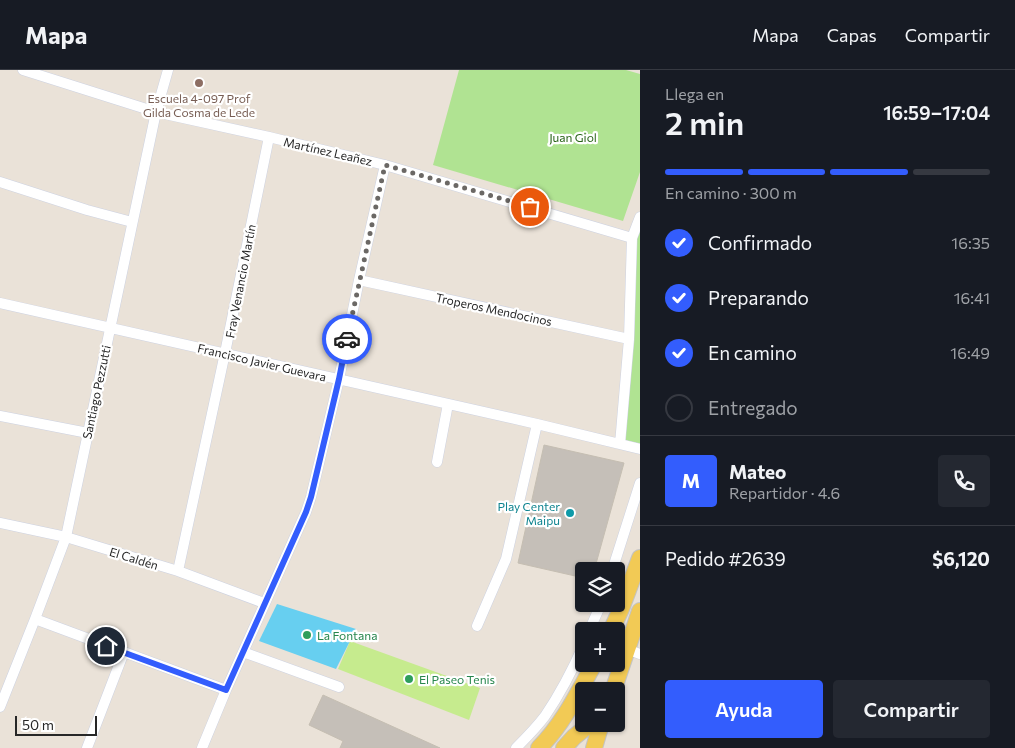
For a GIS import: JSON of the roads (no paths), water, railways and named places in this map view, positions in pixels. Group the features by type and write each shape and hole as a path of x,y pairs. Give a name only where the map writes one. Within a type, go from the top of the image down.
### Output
{"main road":[{"path":"615,622 640,558"},
{"path":"618,682 633,651 640,611"},
{"path":"539,748 558,726 590,672"},
{"path":"564,748 581,732"},
{"path":"594,748 599,732"}],"street":[{"name":"Martínez Leañez","path":"23,70 156,112 385,165 632,238"},
{"name":"Santiago Pezzutti","path":"0,707 66,537 156,112 168,70"},
{"name":"Fray Venancio Martín","path":"178,571 226,353 269,137"},
{"path":"202,748 311,497 339,379 385,165"},
{"path":"0,182 87,210 132,222"},
{"path":"620,444 629,339 632,238 640,216"},
{"name":"Troperos Mendocinos","path":"359,280 629,339"},
{"name":"Francisco Javier Guevara","path":"0,303 226,353 640,449"},
{"path":"437,462 448,404"},
{"path":"0,416 88,433"},
{"path":"477,626 506,559 537,424"},
{"path":"615,562 640,483"},
{"name":"El Caldén","path":"0,523 66,537 178,571 264,604"},
{"path":"35,619 226,690"},
{"path":"87,748 124,652"},
{"path":"243,652 339,687"},
{"path":"516,748 545,716 575,665"}],"water":[{"name":"La Fontana","path":"277,604 356,629 336,669 259,641"}],"place":[{"name":"Escuela 4-097 Prof Gilda Cosma de Lede","path":"199,83"},
{"name":"Play Center Maipu","path":"570,513"},
{"name":"La Fontana","path":"307,635"},
{"name":"El Paseo Tenis","path":"409,679"}],"park label":[{"name":"Juan Giol","path":"573,137"}]}
